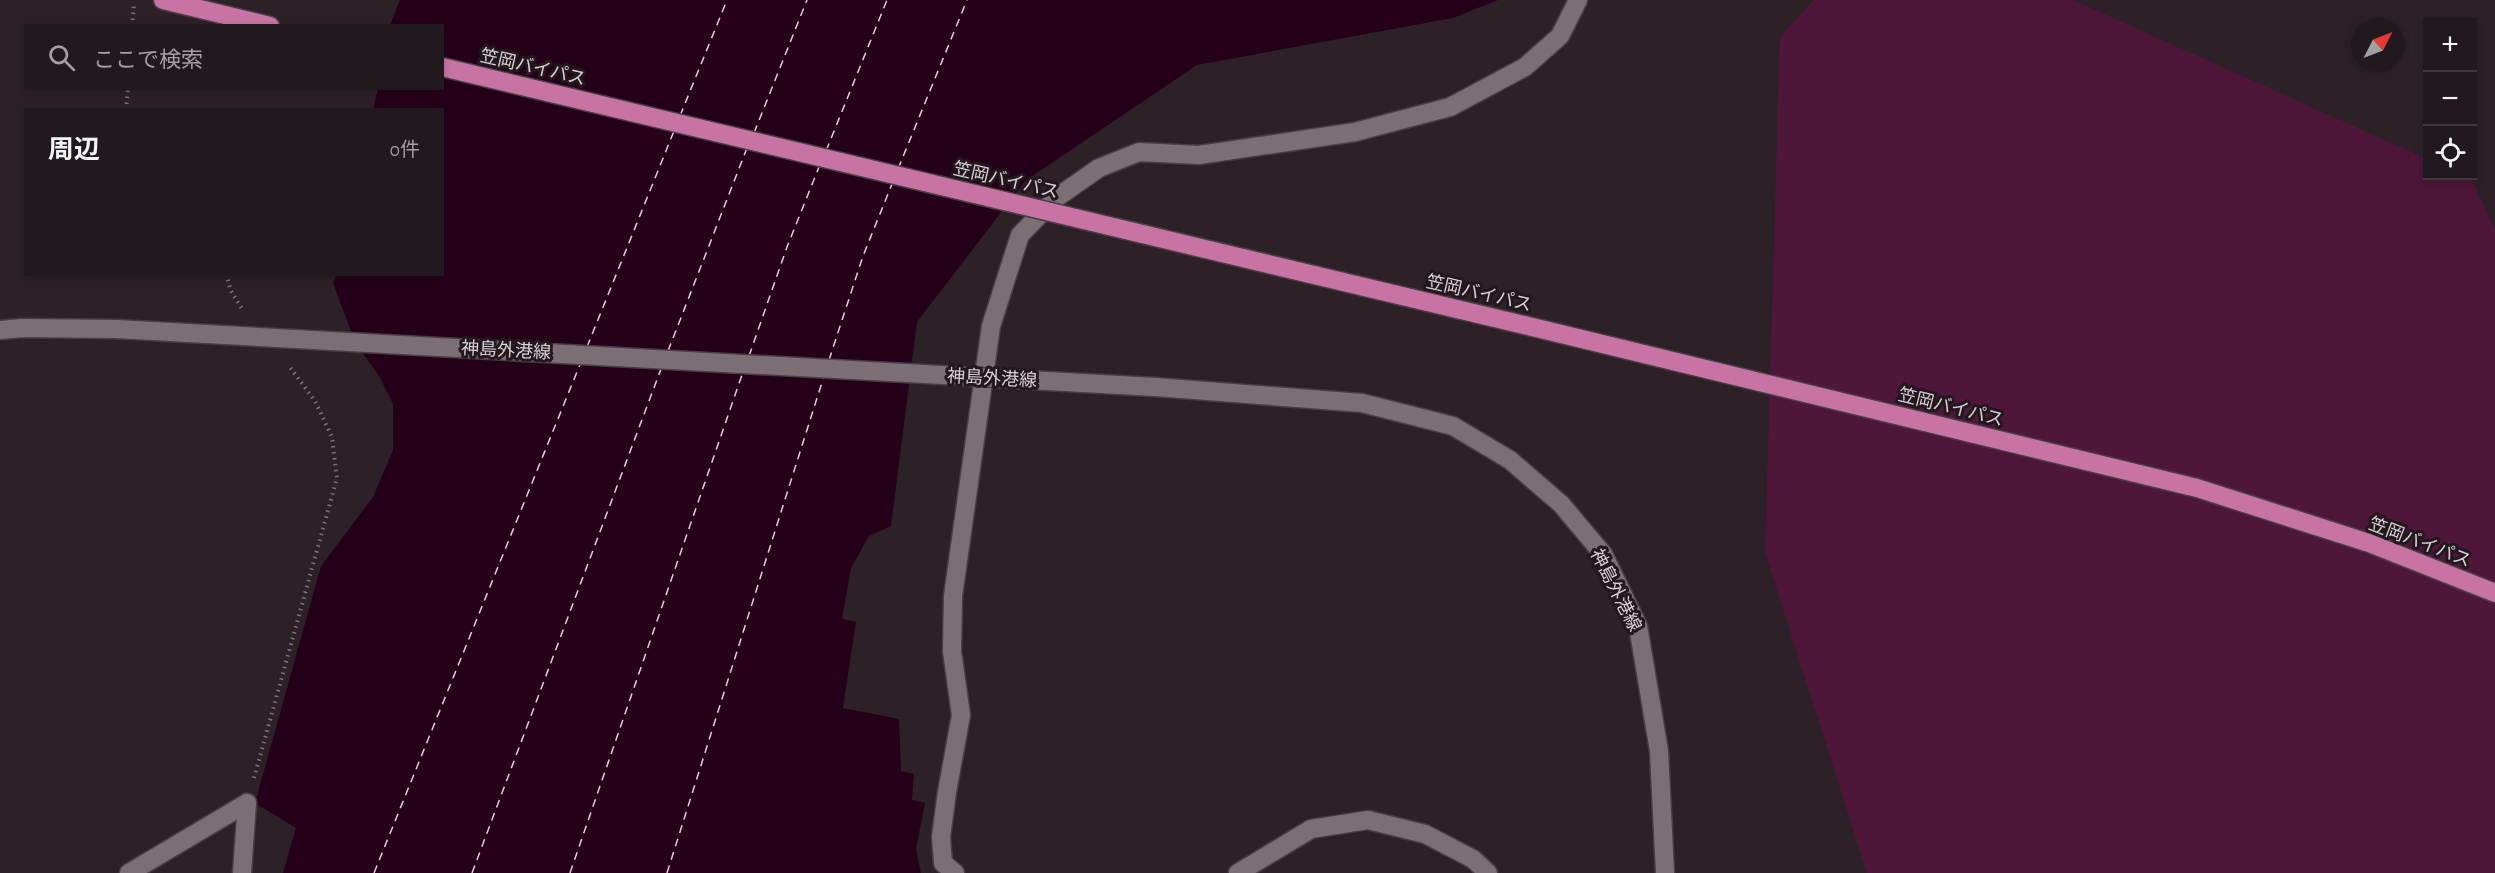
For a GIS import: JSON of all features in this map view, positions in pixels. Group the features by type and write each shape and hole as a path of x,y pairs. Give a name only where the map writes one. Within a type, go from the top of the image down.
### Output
{"highway":[{"path":"163,0 262,24"},
{"name":"笠岡バイパス","path":"444,67 2197,488 2369,543 2495,593"}],"main road":[{"path":"955,873 943,863 941,837 946,792 961,715 952,651 953,596 991,326 1020,235 1056,198 1099,168 1139,152 1199,155 1354,132 1450,107 1525,67 1560,36 1578,0"},
{"name":"神島外港線","path":"0,330 116,328 1155,387 1362,403 1453,426 1510,460 1561,504 1603,554 1638,626 1659,751 1665,873"},
{"path":"129,873 247,803"},
{"path":"242,873 247,803"},
{"path":"1238,873 1311,829 1368,820 1425,834 1473,859 1488,873"}],"path":[{"path":"132,24 135,0"},
{"path":"126,108 128,90"},
{"path":"227,276 231,291 247,318"},
{"path":"247,803 337,478 332,437 315,401 286,363"}],"shaded area":[{"path":"400,0 1498,0 1453,18 1197,65 1025,181 917,322 891,526 869,536 851,568 842,619 856,622 843,708 899,719 901,771 914,774 912,800 925,803 916,849 921,873 283,873 296,828 255,803 321,566 373,497 393,450 393,404 379,376 355,342 333,283 336,276 444,276 444,108 373,108 378,90 444,90 444,24 390,24"},
{"path":"1814,0 2073,0 2423,157 2423,180 2472,180 2495,229 2495,873 1867,873 1765,552 1780,37"}],"ferry route":[{"path":"680,116 727,0"},
{"path":"754,133 807,0"},
{"path":"826,151 887,0"},
{"path":"898,169 967,0"},
{"path":"587,347 674,131"},
{"path":"668,351 747,148"},
{"path":"749,356 787,247 819,167"},
{"path":"829,360 863,256 892,184"},
{"path":"374,873 581,362"},
{"path":"472,873 661,369"},
{"path":"570,873 743,372"},
{"path":"667,873 824,376"}]}
